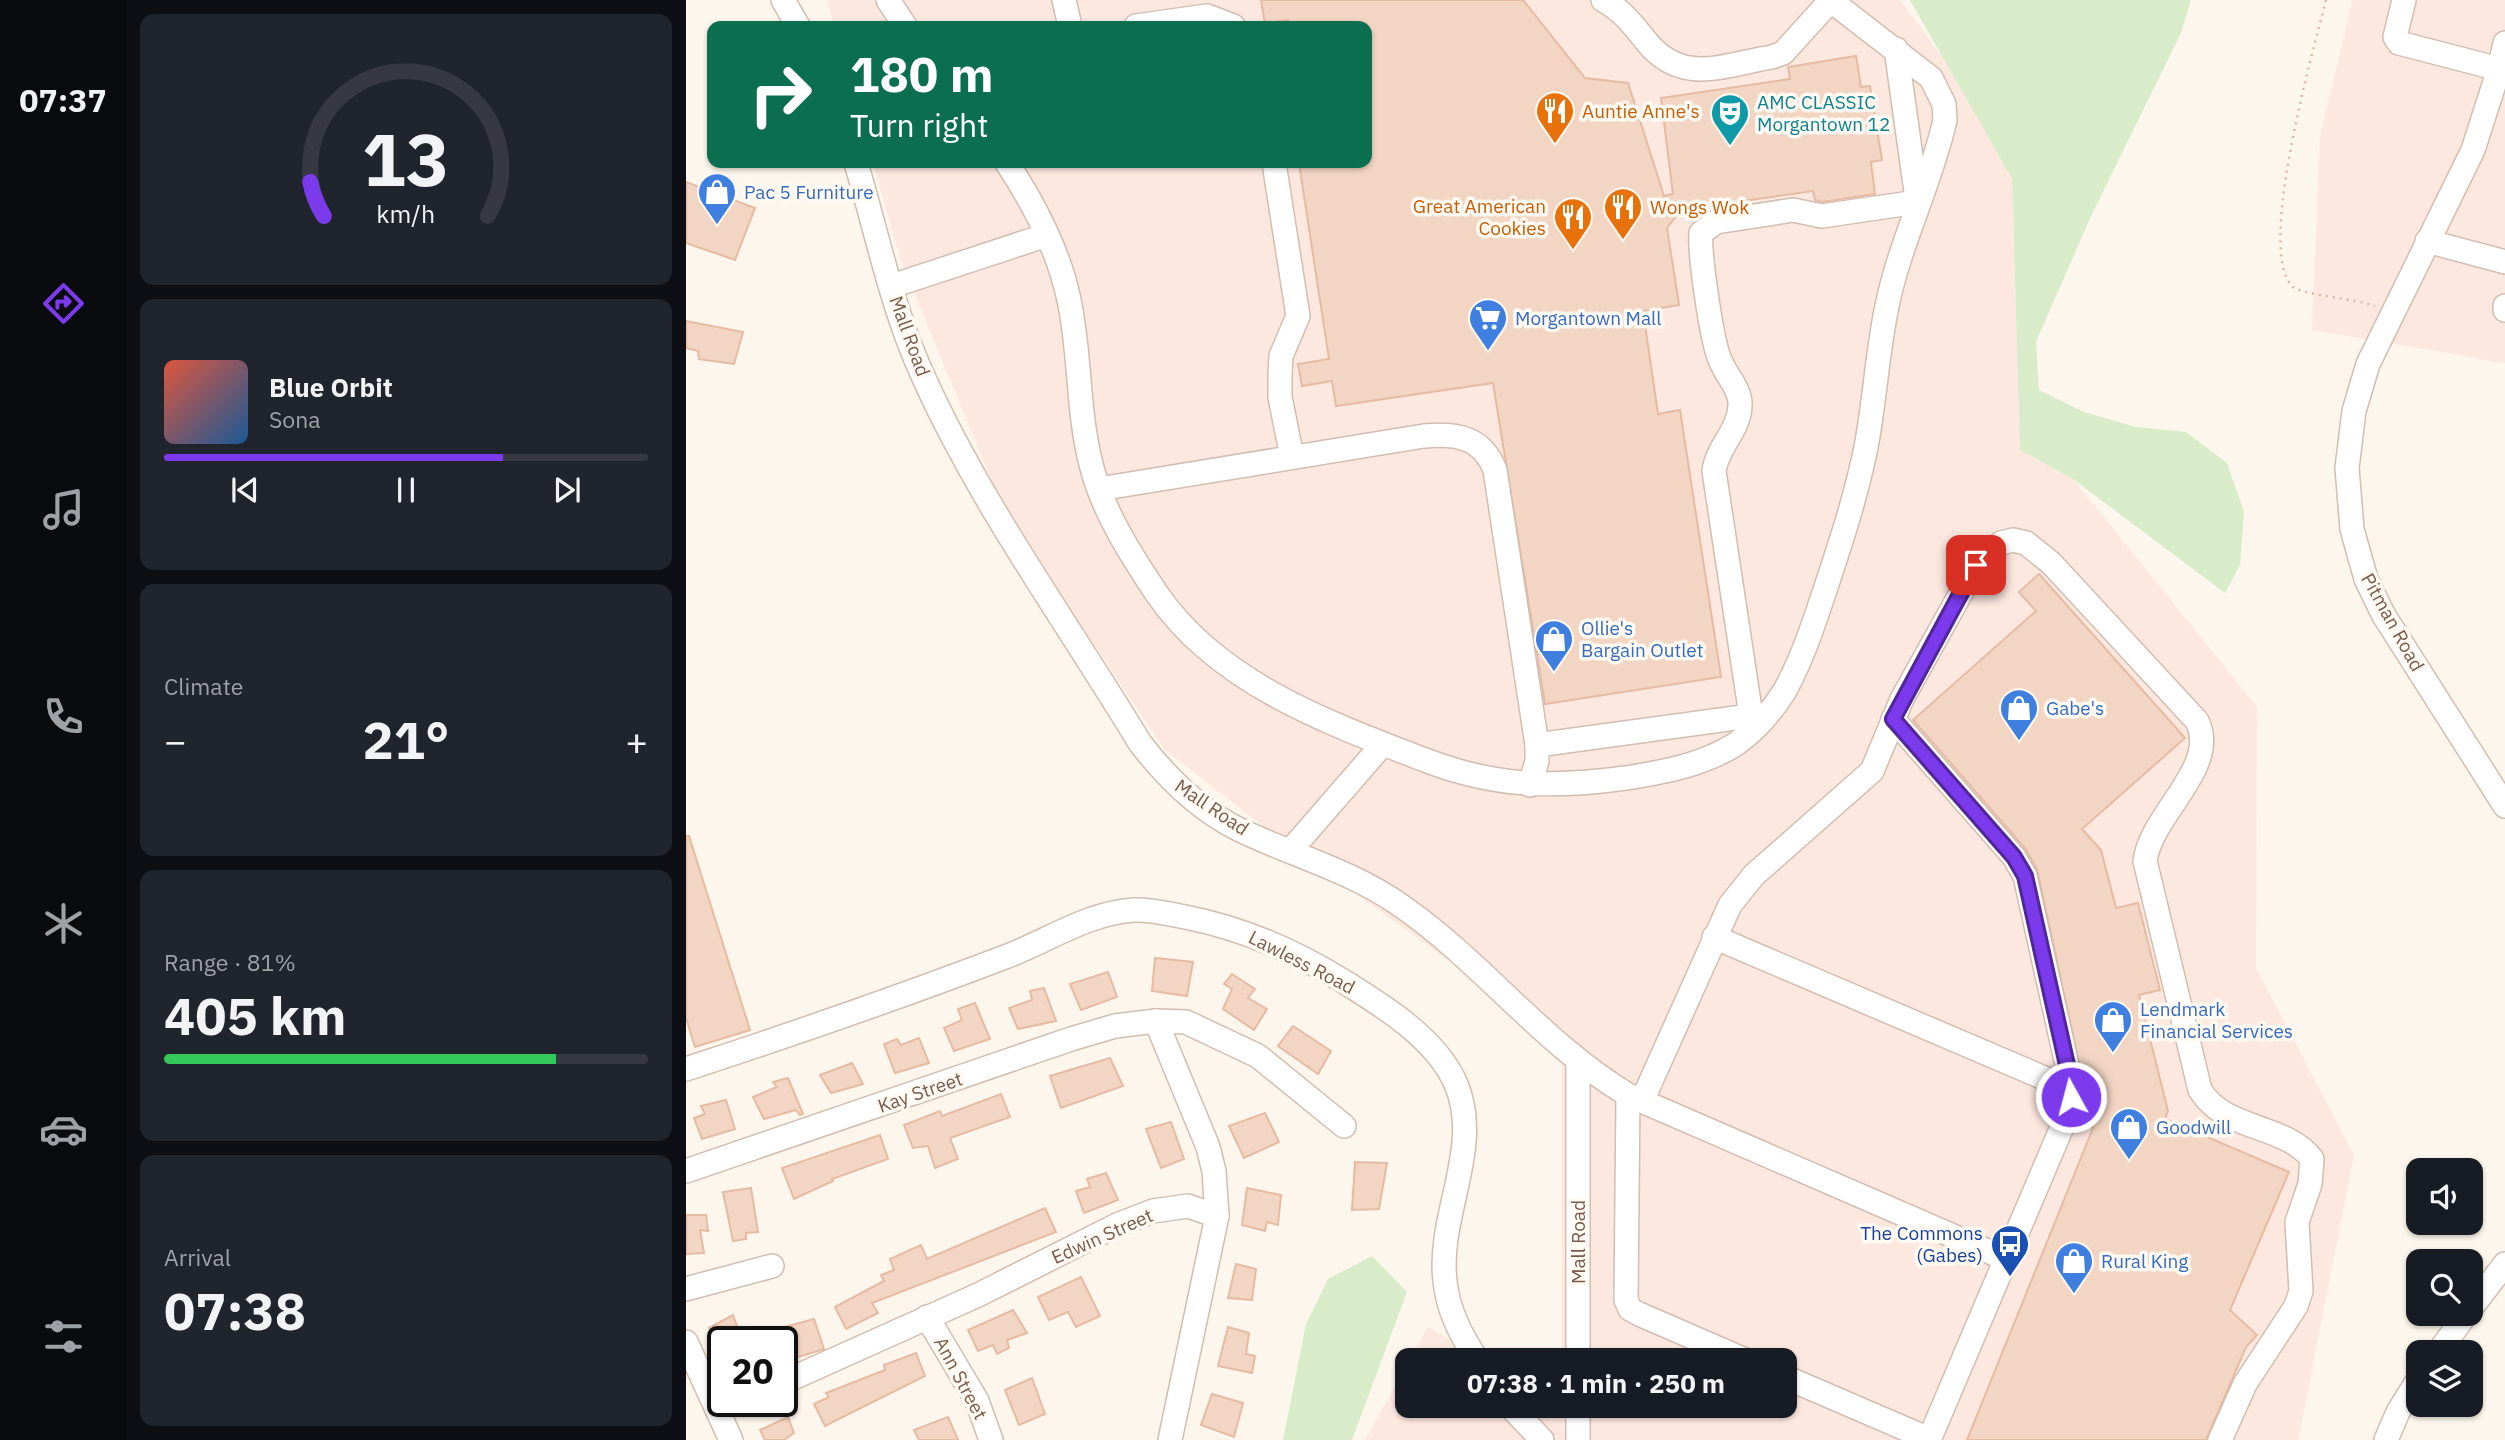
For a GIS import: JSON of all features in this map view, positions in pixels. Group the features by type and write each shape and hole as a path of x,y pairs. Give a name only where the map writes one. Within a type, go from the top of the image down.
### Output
{"street":[{"path":"783,0 796,21"},
{"path":"888,0 902,21"},
{"path":"1064,0 1069,21"},
{"path":"1010,168 1047,235 1069,298 1084,434 1099,489 1121,536 1160,598 1185,629 1215,656 1276,695 1383,744 1455,772 1530,785 1592,783 1686,766 1738,743 1752,722 1783,694 1795,668 1846,527 1866,446 1887,304 1917,202 1942,136 1944,104 1931,78 1831,0 1783,53 1685,70 1658,55 1623,12 1604,0"},
{"path":"2404,0 2395,37 2399,43 2499,69"},
{"path":"1172,21 1207,16 1220,21"},
{"name":"Pitman Road","path":"2505,43 2499,69 2495,120 2473,150 2391,313 2360,385 2349,441 2348,499 2358,556 2383,614 2505,806"},
{"path":"1896,49 1917,202"},
{"name":"Mall Road","path":"857,168 892,286 923,375 951,432 1007,529 1140,743 1163,773 1194,800 1237,828 1337,869 1404,907 1451,946 1578,1063 1578,1348"},
{"path":"1275,168 1298,316 1281,356 1280,374 1280,397 1292,457"},
{"path":"1752,722 1714,471 1719,452 1733,431 1741,404 1734,383 1719,361 1700,233 1716,222 1793,209 1822,216 1917,202"},
{"path":"892,286 1047,235"},
{"path":"2427,242 2505,262"},
{"path":"1099,489 1442,435 1466,438 1486,451 1495,470 1536,745 1537,761 1530,785"},
{"path":"1717,1348 1639,1314 1630,1309 1626,1300 1635,1098 1740,889 1872,771 1893,719 1976,565 2001,542 2026,542 2051,563 2197,721 2204,734 2199,760 2147,848 2145,861 2200,1090 2216,1110 2306,1151 2312,1159 2313,1171 2297,1222 2301,1291 2296,1306 2245,1384 2220,1440"},
{"path":"1797,1382 1929,1440 2068,1113 2070,1088 2025,876 2014,857 1893,719"},
{"path":"1536,745 1752,722"},
{"path":"1290,851 1383,744"},
{"name":"Lawless Road","path":"686,1069 985,965 1105,914 1136,910 1245,931 1331,974 1380,1004 1437,1056 1455,1081 1464,1108 1464,1135 1444,1254 1444,1282 1452,1315 1470,1348"},
{"path":"1714,937 2070,1088"},
{"path":"1156,1021 1208,1147 1214,1171 1217,1216 1170,1440"},
{"name":"Kay Street","path":"686,1171 1071,1039 1115,1026 1156,1021 1186,1022 1258,1056 1344,1126"},
{"path":"1578,1063 1635,1098 2006,1259"},
{"name":"Edwin Street","path":"798,1376 1018,1276 1118,1225 1153,1211 1188,1206 1217,1216"},
{"path":"2483,1292 2505,1264"},
{"path":"686,1289 772,1266"},
{"name":"Ann Street","path":"927,1317 977,1401 991,1440"},
{"path":"686,1342 707,1381"},
{"path":"2386,1440 2406,1399"},
{"path":"723,1417 731,1440"},
{"path":"1521,1418 1542,1440"},
{"path":"1578,1418 1578,1440"}],"path":[{"path":"2326,0 2282,191 2284,267 2293,287 2302,291 2350,298 2391,313"}],"shaded area":[{"path":"827,0 1900,0 1943,58 2012,179 2020,450 2073,479 2257,707 2256,968 2354,1155 2298,1440 1365,1440 1395,1386 1395,1418 1797,1418 1797,1348 1562,1348 1562,1043 1262,825 1165,750 1003,508 902,263 874,168 1372,168 1372,21 833,21"},
{"path":"2353,0 2505,0 2505,363 2312,330 2320,137"},
{"path":"1428,1327 1465,1348 1417,1348"}],"green space":[{"path":"1910,0 2191,0 2181,33 2091,216 2036,342 2039,390 2084,412 2136,427 2186,432 2227,463 2244,512 2240,565 2225,593 2073,479 2020,450 2012,179"},
{"path":"1372,1256 1407,1292 1352,1440 1283,1440 1306,1324 1328,1279"}],"building":[{"name":"Morgantown Mall","path":"1261,0 1523,0 1585,78 1628,83 1664,196 1673,194 1661,98 1790,79 1788,67 1856,56 1861,87 1870,86 1882,160 1871,162 1875,194 1822,202 1815,200 1813,191 1681,210 1667,228 1679,305 1643,311 1658,414 1680,410 1721,677 1545,704 1493,383 1336,406 1332,381 1302,386 1298,364 1329,359 1300,168 1372,168 1372,21 1264,21"},
{"name":"Pac 5 Furniture","path":"686,182 755,208 735,260 686,243"},
{"path":"686,321 743,332 734,364 699,359 698,351 686,348"},
{"path":"2039,574 2185,738 2082,829 2101,850 2116,908 2138,903 2160,990 2139,995 2168,1111 2165,1119 2289,1172 2230,1310 2257,1335 2246,1347 2206,1440 1967,1440 2093,1128 2037,869 2025,848 1913,720 2036,611 2019,592"},
{"path":"686,836 689,836 750,1030 695,1047 686,1018"},
{"path":"1155,958 1193,962 1187,996 1152,991"},
{"path":"1108,972 1117,997 1081,1010 1070,984"},
{"path":"1232,974 1255,989 1248,998 1267,1009 1254,1030 1223,1009 1232,989 1224,984"},
{"path":"1044,988 1056,1021 1018,1029 1009,1008 1032,1000 1030,991"},
{"path":"975,1003 990,1039 954,1051 944,1028 962,1020 958,1009"},
{"path":"1293,1026 1331,1051 1318,1074 1278,1046"},
{"path":"919,1038 929,1063 895,1073 884,1044 897,1039 901,1045"},
{"path":"1110,1058 1123,1086 1061,1108 1050,1076"},
{"path":"852,1063 863,1084 831,1093 820,1075"},
{"path":"788,1078 803,1114 800,1115 796,1110 764,1119 753,1097 777,1087 773,1082"},
{"path":"1001,1094 1010,1117 950,1138 958,1159 935,1168 928,1146 913,1148 904,1125 940,1111 942,1116"},
{"path":"726,1100 735,1129 702,1139 694,1118 705,1114 701,1106"},
{"path":"1265,1113 1279,1142 1244,1158 1229,1126"},
{"path":"1171,1122 1184,1159 1161,1168 1146,1129"},
{"path":"880,1135 888,1159 832,1179 833,1181 794,1199 782,1168"},
{"path":"1355,1162 1387,1163 1379,1209 1352,1210"},
{"path":"1106,1173 1118,1200 1084,1213 1076,1191 1090,1187 1087,1179"},
{"path":"751,1188 758,1232 746,1233 746,1239 733,1241 723,1192"},
{"path":"1247,1188 1281,1195 1278,1225 1267,1222 1265,1231 1242,1225"},
{"path":"1045,1208 1056,1232 872,1303 878,1313 846,1329 835,1307 884,1281 881,1275 894,1270 890,1259 921,1245 927,1259"},
{"path":"686,1215 706,1215 708,1231 700,1230 704,1253 686,1254"},
{"path":"1236,1264 1256,1269 1252,1300 1228,1298"},
{"path":"1081,1277 1100,1316 1076,1327 1068,1312 1049,1320 1038,1297"},
{"path":"1013,1310 1027,1333 1007,1340 1009,1348 997,1354 993,1345 978,1351 968,1330"},
{"path":"733,1315 737,1326 713,1326"},
{"path":"814,1319 824,1349 798,1357 798,1326 789,1326"},
{"path":"1228,1327 1249,1333 1246,1354 1255,1356 1252,1373 1218,1366"},
{"path":"916,1353 925,1376 825,1426 814,1404 829,1397 826,1393 885,1370 884,1365"},
{"path":"1032,1378 1045,1414 1019,1425 1005,1390"},
{"path":"1212,1394 1243,1403 1234,1437 1201,1425"},
{"path":"788,1417 794,1433 784,1440 765,1440 760,1430"},
{"path":"948,1417 958,1440 919,1440 914,1430"}],"place":[{"name":"Auntie Anne's","path":"1555,145"},
{"name":"AMC CLASSIC Morgantown 12","path":"1730,147"},
{"name":"Pac 5 Furniture","path":"717,226"},
{"name":"Wongs Wok","path":"1623,241"},
{"name":"Great American Cookies","path":"1573,251"},
{"name":"Morgantown Mall","path":"1488,352"},
{"name":"Ollie's Bargain Outlet","path":"1554,673"},
{"name":"Gabe's","path":"2019,742"},
{"name":"Lendmark Financial Services","path":"2113,1054"},
{"name":"Goodwill","path":"2129,1161"},
{"name":"The Commons (Gabes)","path":"2010,1278"},
{"name":"Rural King","path":"2074,1295"}],"route":[{"path":"1976,565 1893,719 2014,857 2025,876 2069,1074 2071,1097"}]}
